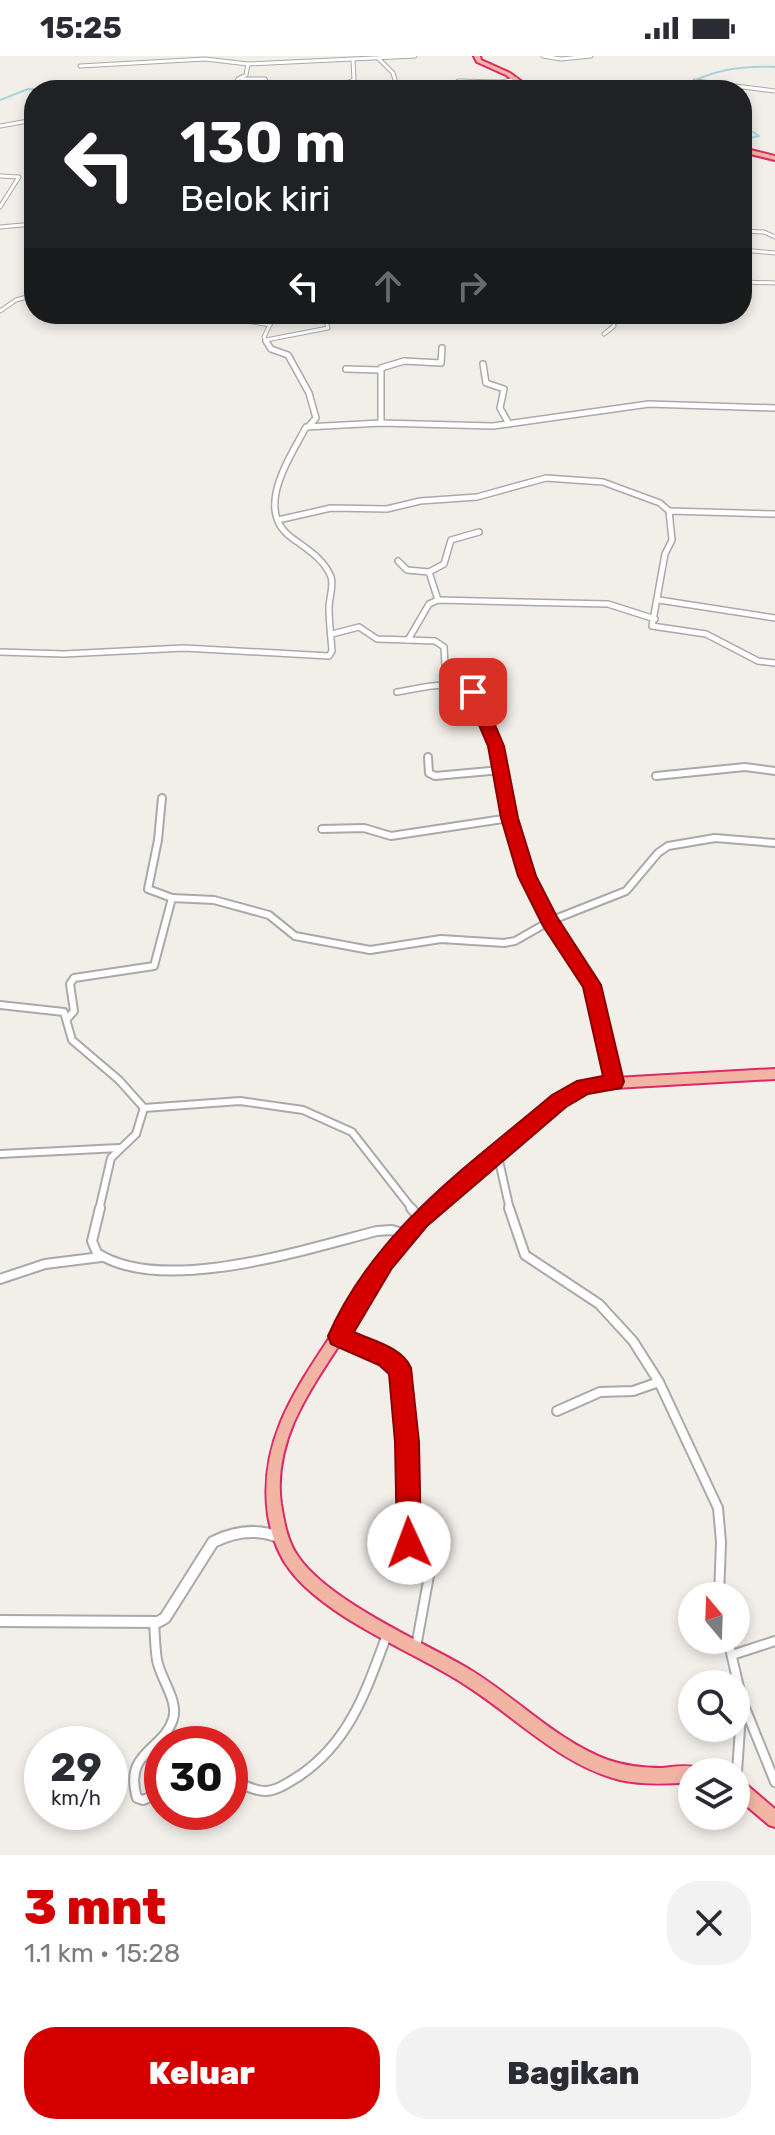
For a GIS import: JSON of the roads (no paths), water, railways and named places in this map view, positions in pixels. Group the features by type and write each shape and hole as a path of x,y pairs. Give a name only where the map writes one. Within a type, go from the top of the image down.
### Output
{"highway":[{"path":"477,56 479,61 516,79"},
{"path":"752,152 775,158"},
{"path":"678,1775 657,1776 605,1768 580,1755 498,1697 314,1585 294,1564 282,1538 272,1503 272,1461 285,1425 384,1262 405,1234 497,1152 576,1090 614,1082 775,1074"},
{"path":"750,1798 775,1819"}],"street":[{"path":"80,66 205,59 248,64 415,56"},
{"path":"543,56 561,59 591,56"},
{"path":"379,59 393,73 394,80"},
{"path":"353,60 354,80"},
{"path":"238,79 246,75 248,64"},
{"path":"238,79 266,80"},
{"path":"511,80 516,79"},
{"path":"752,88 775,91"},
{"path":"0,126 24,120"},
{"path":"0,176 19,177 0,207"},
{"path":"0,227 24,225"},
{"path":"752,231 775,237"},
{"path":"752,251 775,253"},
{"path":"752,282 775,283"},
{"path":"0,311 24,298"},
{"path":"0,652 48,655 184,648 254,649 321,657 332,654 329,609 332,579 317,556 289,538 278,520 275,501 277,487 293,448 306,427 316,418 309,393 288,355 271,349 266,340 264,336 270,325 265,324"},
{"path":"266,340 328,328 327,324"},
{"path":"604,334 614,324"},
{"path":"346,369 380,370 404,361 441,363 442,348"},
{"path":"483,364 486,383 504,389 500,408 509,424"},
{"path":"380,370 381,423"},
{"path":"306,427 381,423 460,427 509,424 649,404 775,408"},
{"path":"278,520 331,508 387,509 420,501 477,497 546,478 603,482 660,503 669,511 775,514"},
{"path":"669,511 672,536 665,554 653,629 706,634 758,661 775,663"},
{"path":"398,561 407,570 429,572 444,564 451,540 479,532"},
{"path":"429,572 438,600"},
{"path":"408,640 429,604 438,600 608,604 655,619"},
{"path":"659,600 775,618"},
{"path":"332,634 359,627 377,639 435,641 442,644 445,649 446,686"},
{"path":"397,692 446,686 473,692 494,740 510,818 527,876 550,921 592,985 614,1082"},
{"path":"428,757 429,773 435,776 501,770"},
{"path":"656,776 745,767 775,771"},
{"path":"162,798 158,840 148,885 152,893 172,898 214,900 269,915 295,936 370,950 441,939 510,942 550,921 631,888 657,854 676,842 754,838 775,843"},
{"path":"322,829 364,828 391,836 510,818"},
{"path":"68,1018 74,1011 70,984 74,978 154,966 172,898"},
{"path":"0,1005 64,1012 72,1040 119,1080 144,1108"},
{"path":"144,1108 240,1101 303,1110 352,1132 420,1219"},
{"path":"101,1257 94,1251 92,1241 109,1163 119,1148 136,1134 144,1108"},
{"path":"0,1154 119,1148"},
{"path":"497,1152 514,1228 525,1255 599,1304 633,1341 659,1382 718,1508 720,1582"},
{"path":"0,1279 45,1264 101,1257 142,1269 180,1271 242,1266 377,1231 392,1230 405,1234"},
{"path":"339,1336 387,1357 400,1368 407,1442 407,1537 411,1545 426,1549 432,1565 416,1647"},
{"path":"557,1411 600,1392 633,1391 659,1382"},
{"path":"0,1621 154,1623 165,1618 213,1542 224,1537 261,1531 282,1538"},
{"path":"154,1623 157,1661 172,1701 174,1718 171,1726"},
{"path":"248,1786 273,1790 309,1771 331,1754 356,1712 388,1631"},
{"path":"735,1670 732,1655 775,1641"},
{"path":"750,1719 775,1782"},
{"path":"144,1752 133,1784 137,1798 144,1800"}],"waterway":[{"path":"696,80 725,70 775,67"},
{"path":"0,100 24,91"},
{"path":"752,131 759,136 752,138"}]}
